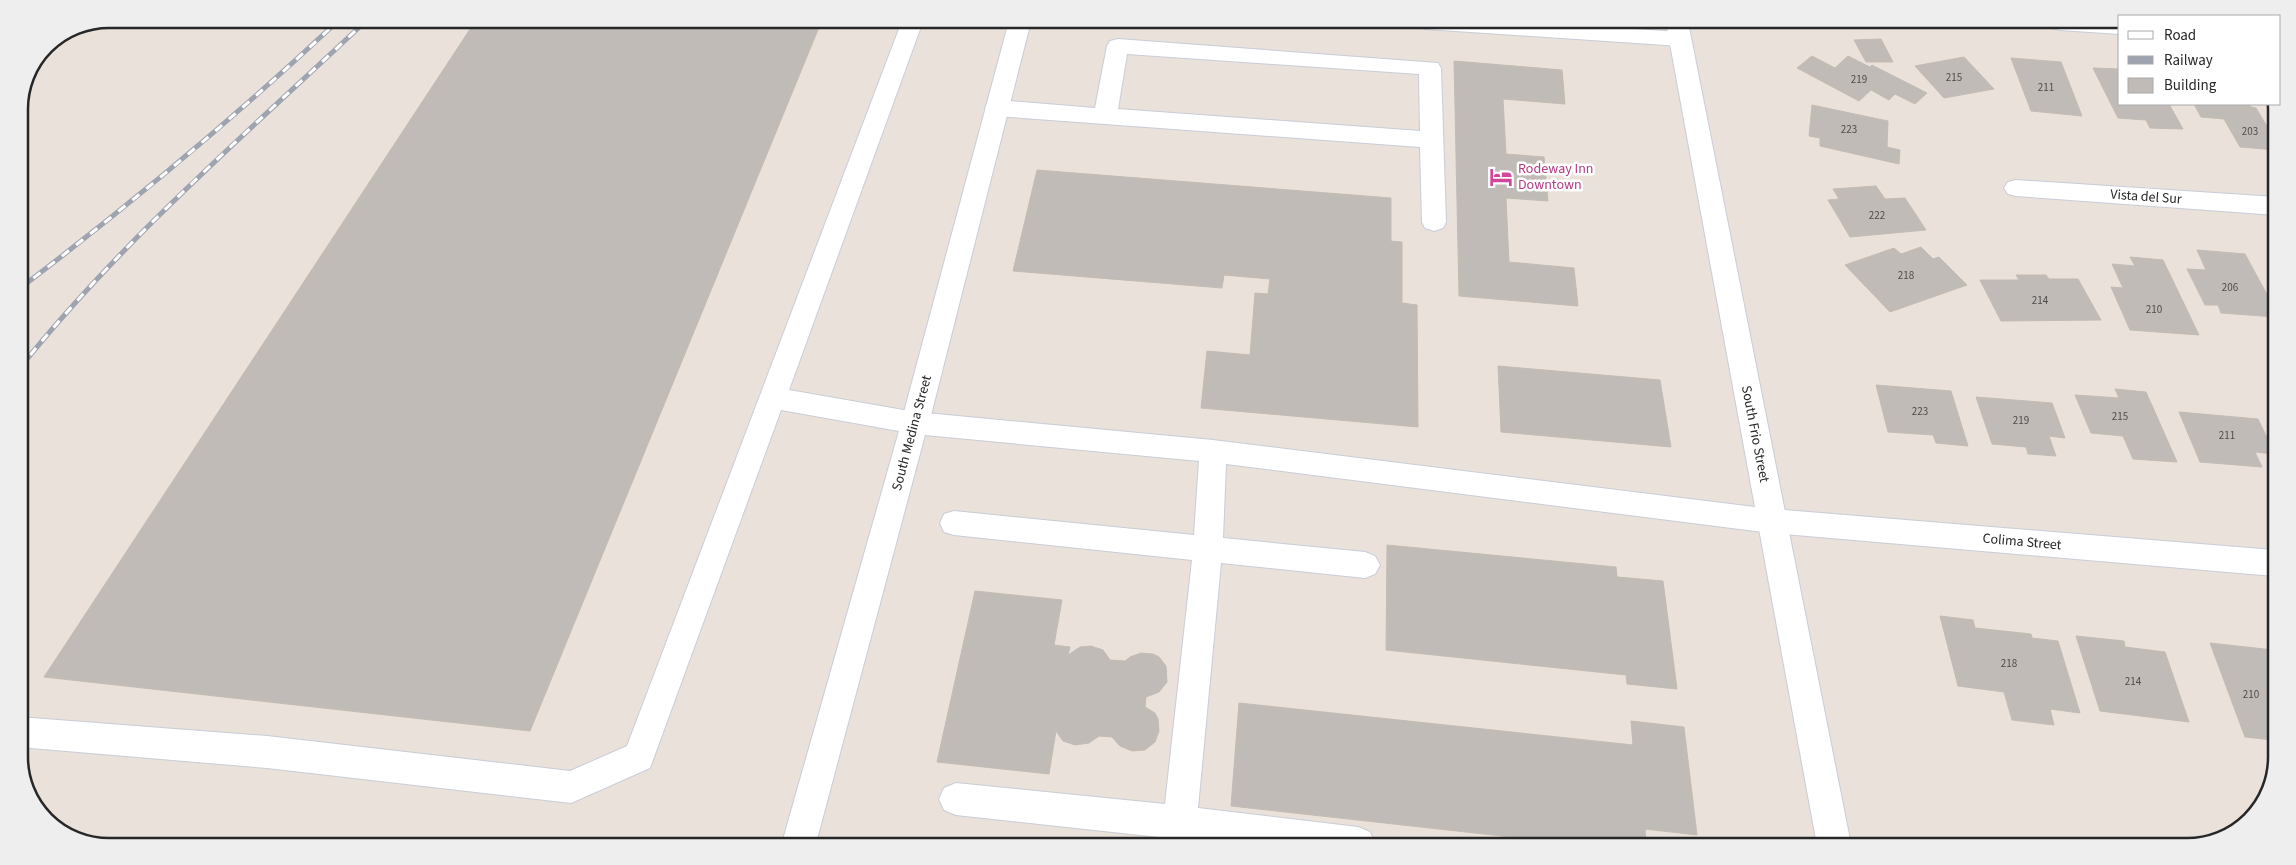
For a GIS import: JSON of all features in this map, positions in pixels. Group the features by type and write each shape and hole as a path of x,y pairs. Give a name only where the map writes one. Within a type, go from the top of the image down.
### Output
{"street":[{"path":"28,733 267,752 572,786 638,756 909,28"},
{"name":"South Medina Street","path":"799,838 915,423 1018,28"},
{"path":"1594,28 1678,31"},
{"name":"South Frio Street","path":"1678,31 1833,838"},
{"path":"1105,116 1118,46 1430,68 1434,222"},
{"path":"996,108 1432,140"},
{"name":"Vista del Sur","path":"2016,188 2268,205"},
{"name":"Colima Street","path":"772,398 915,423 1021,435 1213,451 1771,521 2268,562"},
{"path":"1180,822 1208,549 1213,451"},
{"path":"954,523 1365,565"},
{"path":"956,799 1180,822 1309,838"}],"building":[{"path":"471,28 819,28 530,731 44,677"},
{"path":"1881,39 1893,62 1866,62 1854,40"},
{"path":"1812,56 1835,68 1848,56 1870,67 1872,65 1927,93 1915,104 1895,94 1889,100 1871,90 1859,101 1797,68"},
{"path":"1964,57 1994,89 1944,98 1915,66"},
{"path":"2011,58 2061,62 2082,116 2031,111"},
{"name":"Rodeway Inn Downtown","path":"1454,61 1562,70 1565,104 1503,99 1506,154 1544,157 1548,201 1506,198 1509,262 1574,268 1578,306 1459,296"},
{"path":"2093,68 2118,69 2118,105 2170,105 2183,129 2150,128 2146,120 2118,118"},
{"path":"1812,105 1888,121 1887,147 1900,150 1899,164 1820,146 1820,138 1809,136"},
{"path":"2195,105 2250,105 2256,108 2268,128 2268,149 2240,147 2224,119 2201,117"},
{"path":"1037,170 1391,198 1391,241 1402,242 1402,303 1417,305 1418,427 1201,408 1207,351 1250,355 1255,293 1268,294 1270,279 1224,275 1222,288 1013,271"},
{"path":"1876,186 1885,199 1905,198 1926,230 1850,237 1828,200 1839,199 1833,189"},
{"path":"1921,247 1933,259 1939,257 1967,285 1890,312 1845,265 1894,248 1901,254"},
{"path":"2197,250 2245,254 2268,296 2268,316 2221,313 2218,305 2205,305 2187,269 2206,270"},
{"path":"2130,257 2163,260 2199,335 2130,330 2111,287 2123,288 2112,264 2135,266"},
{"path":"2016,275 2046,275 2049,279 2078,279 2101,320 2001,321 1980,280 2019,280"},
{"path":"1498,366 1660,380 1671,447 1501,432"},
{"path":"1876,385 1951,391 1968,446 1936,443 1933,435 1888,432"},
{"path":"2115,389 2146,392 2177,462 2133,459 2123,436 2091,433 2075,395 2119,398"},
{"path":"1976,397 2052,403 2065,438 2049,436 2056,456 2028,454 2026,447 1992,444"},
{"path":"2179,412 2258,419 2268,440 2268,453 2255,452 2262,467 2200,462"},
{"path":"1387,545 1616,567 1617,577 1663,581 1677,689 1627,684 1626,675 1386,650"},
{"path":"975,591 1062,600 1054,645 1070,647 1068,655 1080,647 1091,646 1103,650 1110,660 1125,661 1141,653 1153,654 1159,657 1166,666 1167,682 1159,692 1146,697 1145,707 1155,713 1158,719 1159,731 1155,742 1145,750 1132,751 1120,746 1112,737 1099,736 1089,743 1075,745 1063,741 1056,731 1049,774 937,762"},
{"path":"1940,616 1973,620 1975,628 2031,634 2032,638 2058,641 2080,713 2050,709 2054,725 2012,720 2004,692 1958,686"},
{"path":"2076,636 2124,641 2125,647 2165,652 2189,722 2100,711"},
{"path":"2210,643 2268,649 2268,739 2245,737"},
{"path":"1239,703 1633,745 1631,721 1684,727 1697,835 1645,829 1646,838 1520,838 1231,806"}],"railway":[{"path":"28,282 183,158 263,90 330,28"},
{"path":"28,358 100,276 143,231 232,145 358,28"}],"place":[{"name":"Rodeway Inn Downtown","path":"1501,177"}]}
